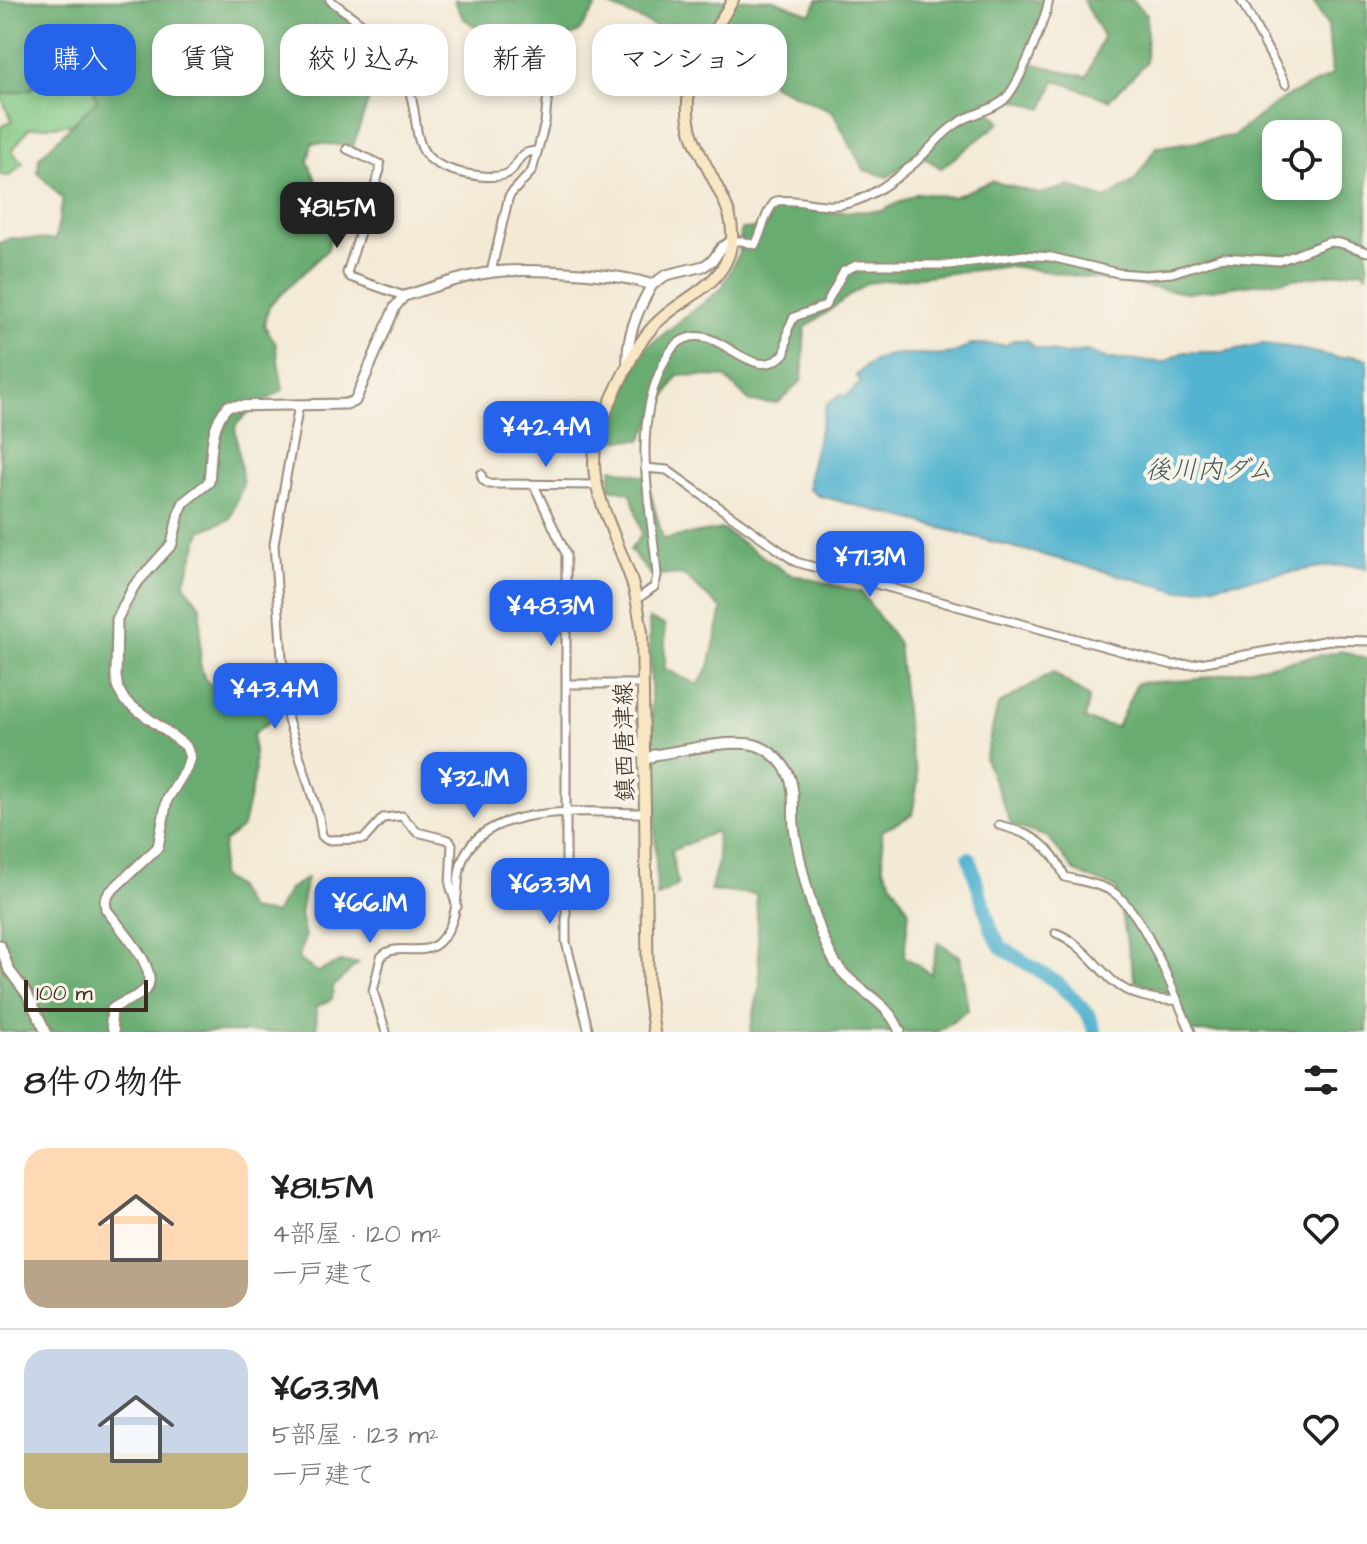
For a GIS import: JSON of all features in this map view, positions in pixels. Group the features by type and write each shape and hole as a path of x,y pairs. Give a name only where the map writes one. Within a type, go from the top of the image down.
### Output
{"main road":[{"path":"732,241 728,207 693,137 687,102 692,71 733,0"},
{"name":"鎮西唐津線","path":"654,1032 648,991 642,632 636,600 597,485 594,467 605,413 651,327 710,284 721,271 732,241"}],"street":[{"path":"330,0 387,45 391,63 407,81 420,143 426,156 445,169 479,176 504,175 512,171 517,159 526,152 535,151"},
{"path":"628,366 627,353 637,312 652,285 666,275 704,266 732,241 755,245 761,236 766,216 776,201 826,206 847,204 863,197 912,166 950,128 1006,99 1016,84 1049,0"},
{"path":"1241,0 1286,84"},
{"path":"491,272 509,196 528,177 545,123 548,96"},
{"path":"347,149 380,164 347,273 350,277 404,296 491,272 528,271 612,277 652,285"},
{"path":"636,600 654,587 657,576 645,468 647,417 653,387 674,346 682,340 702,337 757,364 772,363 785,353 788,329 794,317 825,306 844,271 857,265 949,265 1024,255 1051,257 1118,273 1146,275 1172,273 1223,257 1279,261 1329,242 1367,252"},
{"path":"114,1032 112,1009 145,990 150,981 143,957 106,909 105,900 158,847 167,800 190,757 186,746 125,701 118,689 117,619 134,586 172,544 184,502 209,482 215,426 219,416 228,406 346,404 355,401 395,307 404,296"},
{"path":"299,405 274,544 288,720 319,817 322,836 327,840 364,839 383,818 395,815 402,816 417,832 449,840 452,844 450,885 457,907"},
{"path":"645,468 667,470 796,562 1173,665 1329,640 1367,641"},
{"path":"481,474 489,484 597,485"},
{"path":"534,485 566,554 566,942 589,1032"},
{"path":"566,684 638,684"},
{"path":"644,761 654,755 738,744 755,744 772,754 786,769 792,785 795,832 808,890 831,955 843,976 884,1006 900,1032"},
{"path":"386,1032 373,991 381,957 390,950 418,950 439,943 457,907 461,864 480,834 500,824 537,814 645,813"},
{"path":"999,825 1026,833 1043,844 1065,877 1110,890 1125,901 1140,923 1191,1032"},
{"path":"1060,935 1072,941 1116,985 1158,1001 1177,1000"},
{"path":"0,945 9,970 27,994 46,1032"}],"green space":[{"path":"0,0 322,0 350,24 280,24 280,96 370,96 353,146 312,143 308,162 334,220 328,249 269,306 264,325 275,342 283,390 249,411 235,426 243,484 230,519 201,531 184,584 201,607 200,663 205,680 225,695 281,693 282,712 253,734 255,773 243,827 224,842 220,876 235,886 249,910 275,914 289,889 307,878 300,914 305,937 298,959 318,972 340,962 358,963 333,987 332,999 316,1007 317,1032 0,1032 0,243 10,238 55,240 63,199 38,173 39,158 97,100 95,96 136,96 136,24 24,24 24,90 0,95"},
{"path":"454,0 514,0 517,3 519,0 774,0 811,14 817,0 1044,0 1031,63 1087,77 1103,36 1083,0 1132,0 1147,14 1146,63 1109,100 1055,80 1043,109 1002,95 987,108 1001,122 941,168 918,154 888,177 864,170 832,111 787,91 787,24 730,24 720,16 714,24 650,24 600,1 576,34 576,24 472,24 463,18"},
{"path":"1312,0 1367,0 1367,274 1361,270 1187,293 1011,266 867,283 805,328 802,380 778,403 750,402 725,377 678,375 641,440 614,440 608,424 646,348 722,288 739,253 741,229 765,228 775,206 830,212 882,211 918,193 953,197 992,181 1039,194 1070,186 1106,199 1135,180 1156,147 1233,136 1282,99 1332,75 1328,26"},
{"path":"24,90 24,96 95,96 97,100 74,124 29,128 12,151 23,163 10,176 0,175 0,127 12,121 0,95"},
{"path":"612,468 646,477 663,539 722,529 787,573 861,592 898,643 908,738 918,781 912,815 882,831 883,868 909,911 904,956 931,974 938,942 960,956 968,1010 937,1032 750,1032 760,985 756,894 710,891 718,862 716,831 671,851 678,885 657,897 649,619 665,625 665,669 698,685 709,667 722,609 683,575 650,574 630,550 642,534 631,493 609,488"},
{"path":"1341,651 1367,659 1367,1032 1190,1032 1177,996 1135,981 1116,888 1075,872 1048,837 1012,826 985,759 998,705 1053,672 1089,698 1085,720 1117,727 1137,683 1193,680"}],"water":[{"name":"後川内ダム","path":"1013,340 1027,340 1035,348 1065,354 1086,351 1108,359 1165,362 1183,352 1224,352 1261,344 1339,358 1352,356 1367,359 1367,568 1327,566 1179,591 817,495 809,488 813,456 826,405 840,395 847,396 861,382 856,376 870,363 899,354 944,354 971,344 1007,345"}],"waterway":[{"path":"969,858 992,931 1001,947 1058,983 1088,1014 1095,1032"}]}
